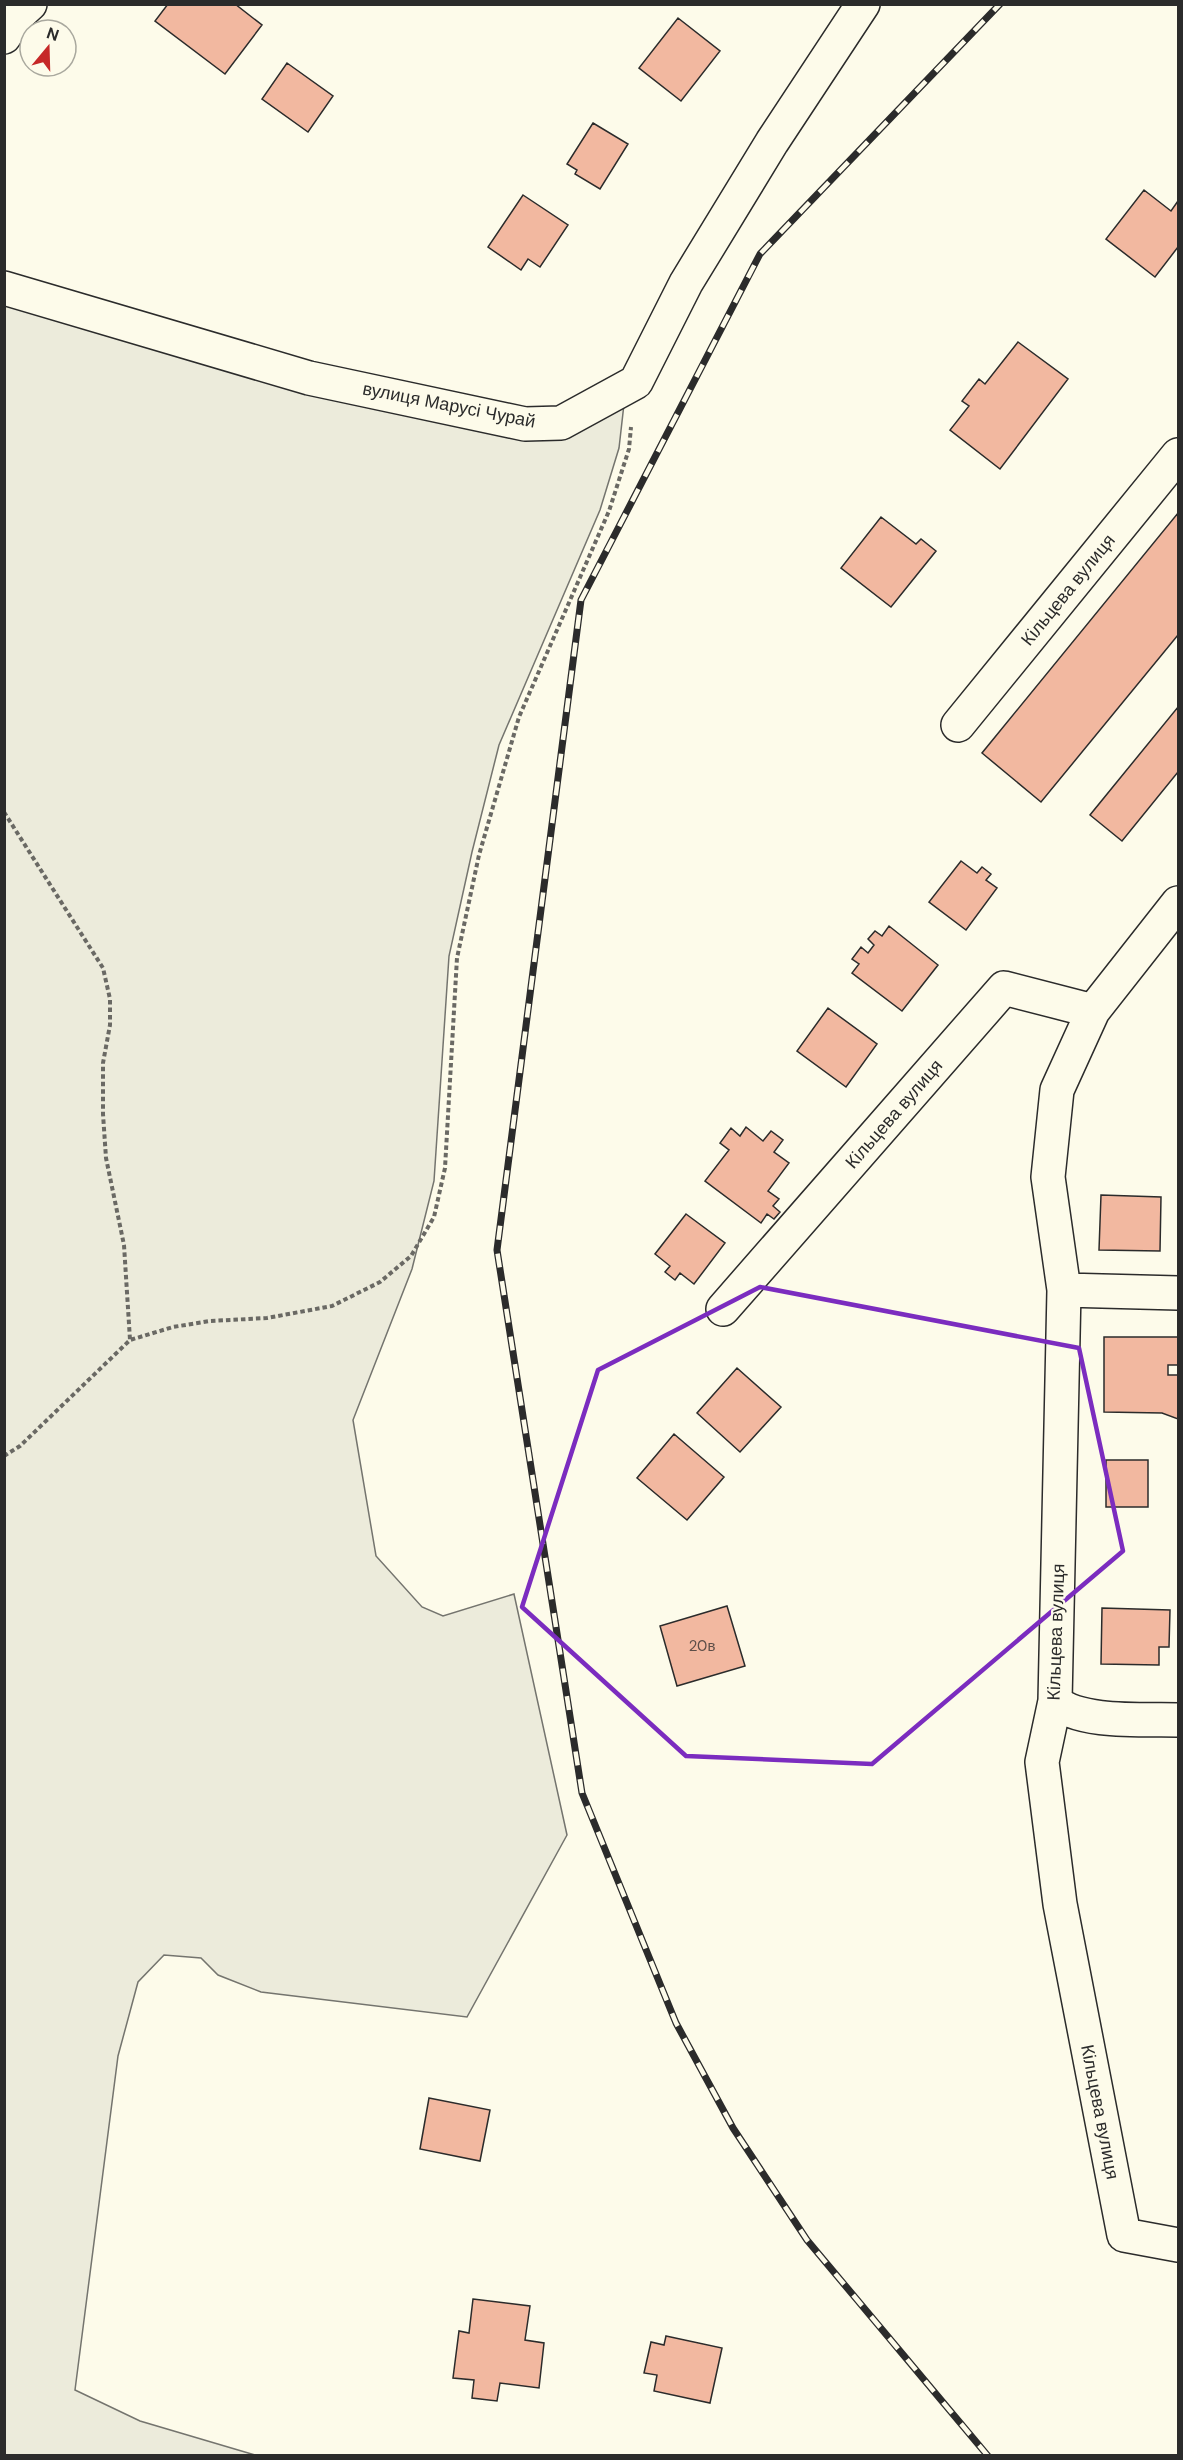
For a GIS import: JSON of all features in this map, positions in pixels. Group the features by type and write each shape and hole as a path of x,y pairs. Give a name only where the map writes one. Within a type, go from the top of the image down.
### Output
{"street":[{"path":"4,37 19,14 30,4"},
{"path":"636,382 692,273 772,142 863,4"},
{"name":"вулиця Марусі Чурай","path":"4,288 309,378 525,423 561,423 636,382"},
{"name":"Кільцева вулиця","path":"958,725 1179,455"},
{"name":"Кільцева вулиця","path":"1179,903 1093,1011 1057,1090 1048,1177 1064,1290 1056,1701 1042,1762 1060,1904 1124,2235 1179,2245"},
{"name":"Кільцева вулиця","path":"723,1308 1004,988 1093,1011"},
{"path":"1064,1290 1179,1293"},
{"path":"1056,1701 1064,1710 1082,1716 1179,1720"}],"path":[{"path":"4,1456 20,1446 130,1340 173,1327 210,1321 267,1318 332,1306 381,1282 411,1256 434,1217 445,1168 457,958 479,855 519,717 609,511 629,449 636,382"},
{"path":"4,812 103,968 110,999 110,1025 103,1063 103,1125 106,1158 124,1245 130,1340"}],"highlighted area":[{"path":"760,1287 1079,1348 1123,1551 872,1764 686,1756 522,1607 598,1370"}],"shaded area":[{"path":"5,299 230,372 345,401 523,430 624,404 619,448 600,510 499,745 449,956 434,1181 412,1269 353,1420 376,1556 422,1607 443,1616 514,1594 567,1835 467,2017 261,1992 218,1975 201,1958 164,1955 138,1982 118,2056 75,2390 140,2421 255,2455 5,2456"}],"building":[{"path":"168,4 235,4 262,25 225,74 155,21"},
{"path":"678,18 720,51 681,101 639,68"},
{"path":"287,63 333,96 308,132 262,99"},
{"path":"593,123 628,144 600,189 575,174 577,170 567,164"},
{"path":"1144,190 1171,211 1178,201 1178,247 1155,277 1106,239"},
{"path":"523,195 568,225 540,267 528,259 521,270 488,247"},
{"path":"1018,342 1068,379 1000,469 950,430 969,406 962,401 979,379 985,384"},
{"path":"1178,513 1178,635 1041,802 982,753"},
{"path":"881,517 916,544 921,539 936,551 891,607 841,568"},
{"path":"1178,707 1178,772 1122,841 1090,815"},
{"path":"961,861 977,873 982,867 991,874 986,880 997,888 966,930 929,902"},
{"path":"889,926 938,965 902,1011 852,973 859,964 852,959 861,947 868,953 874,945 868,939 875,931 882,936"},
{"path":"828,1008 877,1044 846,1087 797,1051"},
{"path":"746,1127 763,1141 771,1131 783,1140 774,1152 789,1163 768,1191 779,1199 773,1206 780,1212 774,1219 767,1214 761,1223 705,1181 729,1150 720,1143 731,1128 740,1136"},
{"path":"1101,1195 1161,1197 1160,1251 1099,1250"},
{"path":"686,1214 725,1243 694,1284 680,1273 675,1280 665,1272 670,1266 655,1254"},
{"path":"1104,1337 1178,1337 1178,1365 1168,1365 1168,1375 1178,1375 1178,1419 1162,1413 1104,1412"},
{"path":"737,1368 781,1407 740,1452 697,1413"},
{"path":"674,1434 724,1477 687,1520 637,1478"},
{"path":"1106,1460 1148,1460 1148,1507 1106,1507"},
{"path":"727,1606 745,1666 677,1686 660,1626"},
{"path":"1102,1608 1170,1610 1169,1647 1159,1647 1159,1665 1101,1664"},
{"path":"429,2098 490,2110 480,2161 420,2149"},
{"path":"473,2299 530,2306 525,2340 544,2343 539,2388 500,2383 497,2401 472,2398 474,2380 453,2378 459,2331 469,2333"},
{"path":"666,2336 722,2348 710,2403 654,2391 657,2375 644,2373 651,2342 664,2345"}],"railway":[{"path":"988,2456 807,2240 733,2128 676,2023 582,1793 497,1250 581,600 760,254 1000,4"}]}
